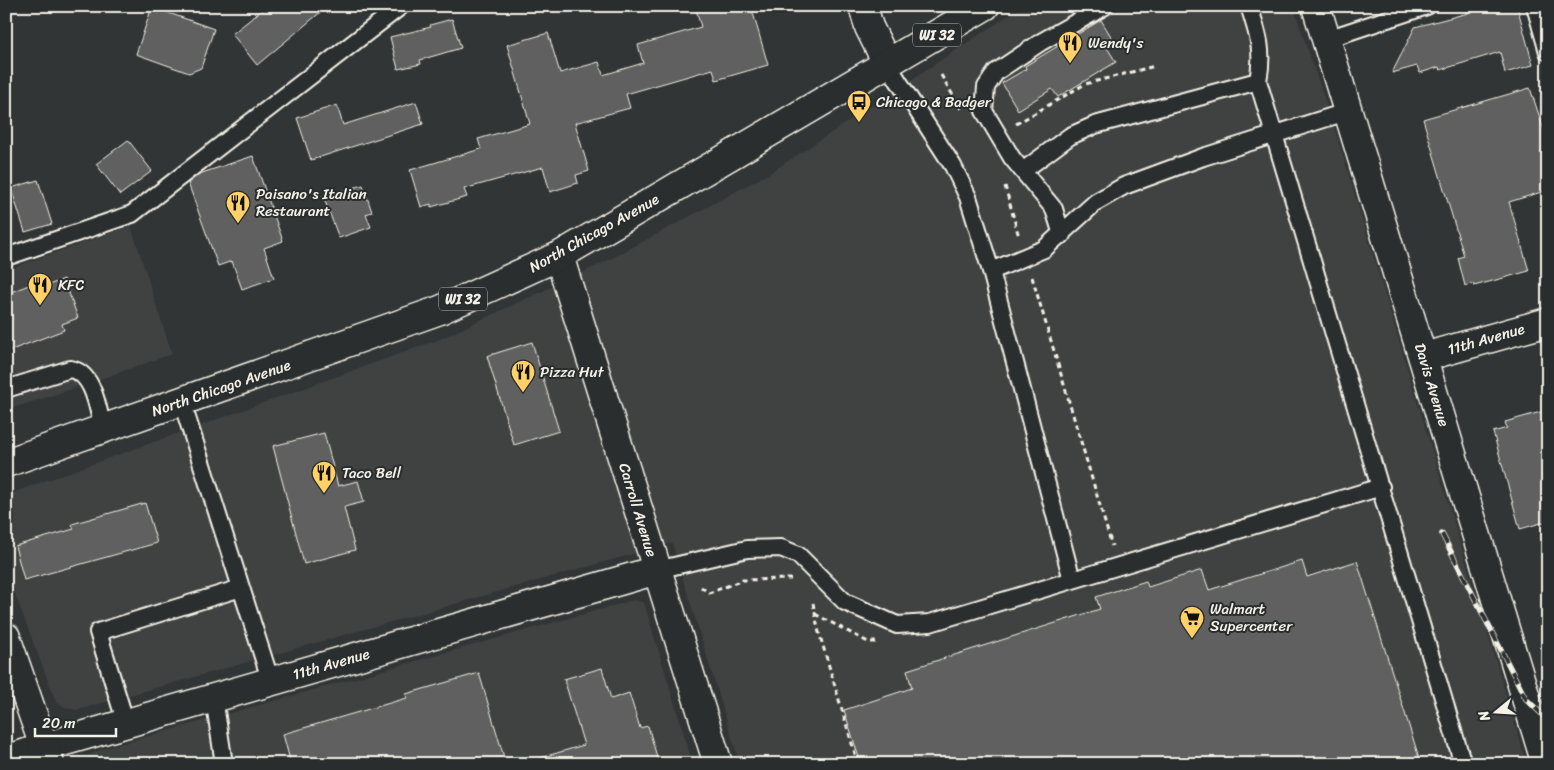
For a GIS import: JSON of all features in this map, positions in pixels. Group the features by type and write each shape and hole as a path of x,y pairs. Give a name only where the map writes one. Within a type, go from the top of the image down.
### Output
{"street":[{"path":"863,6 869,27 888,65"},
{"name":"North Chicago Avenue","path":"6,463 440,310 559,256 888,65 985,6"},
{"name":"Davis Avenue","path":"1316,6 1546,764"},
{"name":"Carroll Avenue","path":"559,256 718,764"},
{"name":"11th Avenue","path":"1424,357 1548,322"},
{"name":"11th Avenue","path":"6,760 47,755 126,724 657,570"},
{"path":"6,637 47,755"}],"lane":[{"path":"6,256 132,214 401,6"},
{"path":"1062,235 1054,209 1024,170 1012,158 984,111 986,87 996,72 1041,42 1105,6"},
{"path":"1249,6 1259,38 1262,59 1258,81 1276,134 1463,764"},
{"path":"1327,39 1427,6"},
{"path":"1535,6 1548,52"},
{"path":"888,65 953,166 968,197 991,271 1072,580"},
{"path":"1024,170 1070,136 1095,125 1258,81"},
{"path":"991,271 1044,249 1062,235 1096,202 1124,186 1349,111"},
{"path":"6,389 70,369 78,370 85,376 91,388 103,429"},
{"path":"182,402 271,682"},
{"path":"657,570 747,549 781,548 798,555 845,602 897,624 930,623 1381,487"},
{"path":"126,724 98,632 241,588"},
{"path":"214,698 224,764"}],"path":[{"path":"999,134 1085,84 1155,66"},
{"path":"942,75 964,114"},
{"path":"1002,177 1025,258 1039,295 1117,567"},
{"path":"701,587 709,593 744,580 777,578 793,580"},
{"path":"808,597 813,603 818,629 858,764"}],"shaded area":[{"path":"1023,6 1293,6 1338,139 1527,764 740,764 672,543 77,710 67,708 56,702 6,571 6,495 438,340 607,261 770,173"},
{"path":"131,226 172,354 6,410 6,270"},
{"path":"634,600 644,603 693,764 80,764 86,757 99,750"}],"building":[{"path":"267,6 328,6 257,65 232,34"},
{"path":"695,6 751,6 768,65 716,80 713,69 626,94 630,108 575,123 589,171 576,175 578,183 550,192 543,167 464,189 467,197 431,207 431,204 421,207 410,170 481,149 478,139 530,124 507,45 548,33 560,73 599,62 603,75 643,63 638,45 701,27"},
{"path":"1465,6 1517,6 1533,65 1505,73 1500,52 1440,70 1439,67 1420,73 1417,66 1392,73 1415,27 1468,13"},
{"path":"152,7 214,29 201,68 189,73 136,54"},
{"path":"452,19 461,48 420,60 421,64 398,69 390,37 431,27 430,25"},
{"name":"Wendy's","path":"1101,20 1112,38 1104,43 1116,62 1058,97 1052,89 1018,110 1002,83 1026,69 1025,66"},
{"path":"1530,88 1548,142 1548,190 1509,202 1529,271 1474,286 1473,283 1465,286 1458,258 1464,256 1423,119"},
{"path":"416,102 423,124 311,160 297,118 337,105 343,125"},
{"path":"128,140 152,171 120,195 96,164"},
{"path":"253,156 283,241 264,248 274,278 242,289 232,261 218,266 188,183 199,174"},
{"path":"38,180 52,224 25,232 11,188"},
{"path":"363,185 372,212 366,214 371,227 339,238 323,196"},
{"name":"KFC","path":"64,279 78,318 62,324 64,330 6,352 6,294 34,283 36,290"},
{"name":"Pizza Hut","path":"532,342 559,431 514,445 487,356"},
{"path":"1548,410 1548,521 1520,529 1493,432 1507,428 1505,422"},
{"name":"Taco Bell","path":"324,433 338,486 358,481 364,502 344,507 355,550 304,564 273,446"},
{"path":"145,503 157,543 24,580 15,546 74,529 72,524"},
{"name":"Walmart Supercenter","path":"1302,561 1307,577 1357,561 1421,764 861,764 844,710 912,688 907,670 1100,609 1096,597 1146,581 1148,587 1202,570 1209,590"},
{"path":"602,668 611,699 629,693 640,728 648,726 659,764 541,764 540,758 584,745 564,679"},
{"path":"479,673 506,764 291,764 283,734 407,698 406,694"}],"railway":[{"path":"1442,534 1526,699 1548,720"}],"place":[{"name":"Wendy's","path":"1070,64"},
{"name":"Chicago & Badger","path":"859,123"},
{"name":"Paisano's Italian Restaurant","path":"238,224"},
{"name":"KFC","path":"40,306"},
{"name":"Pizza Hut","path":"523,393"},
{"name":"Taco Bell","path":"324,494"},
{"name":"Walmart Supercenter","path":"1192,639"}]}
